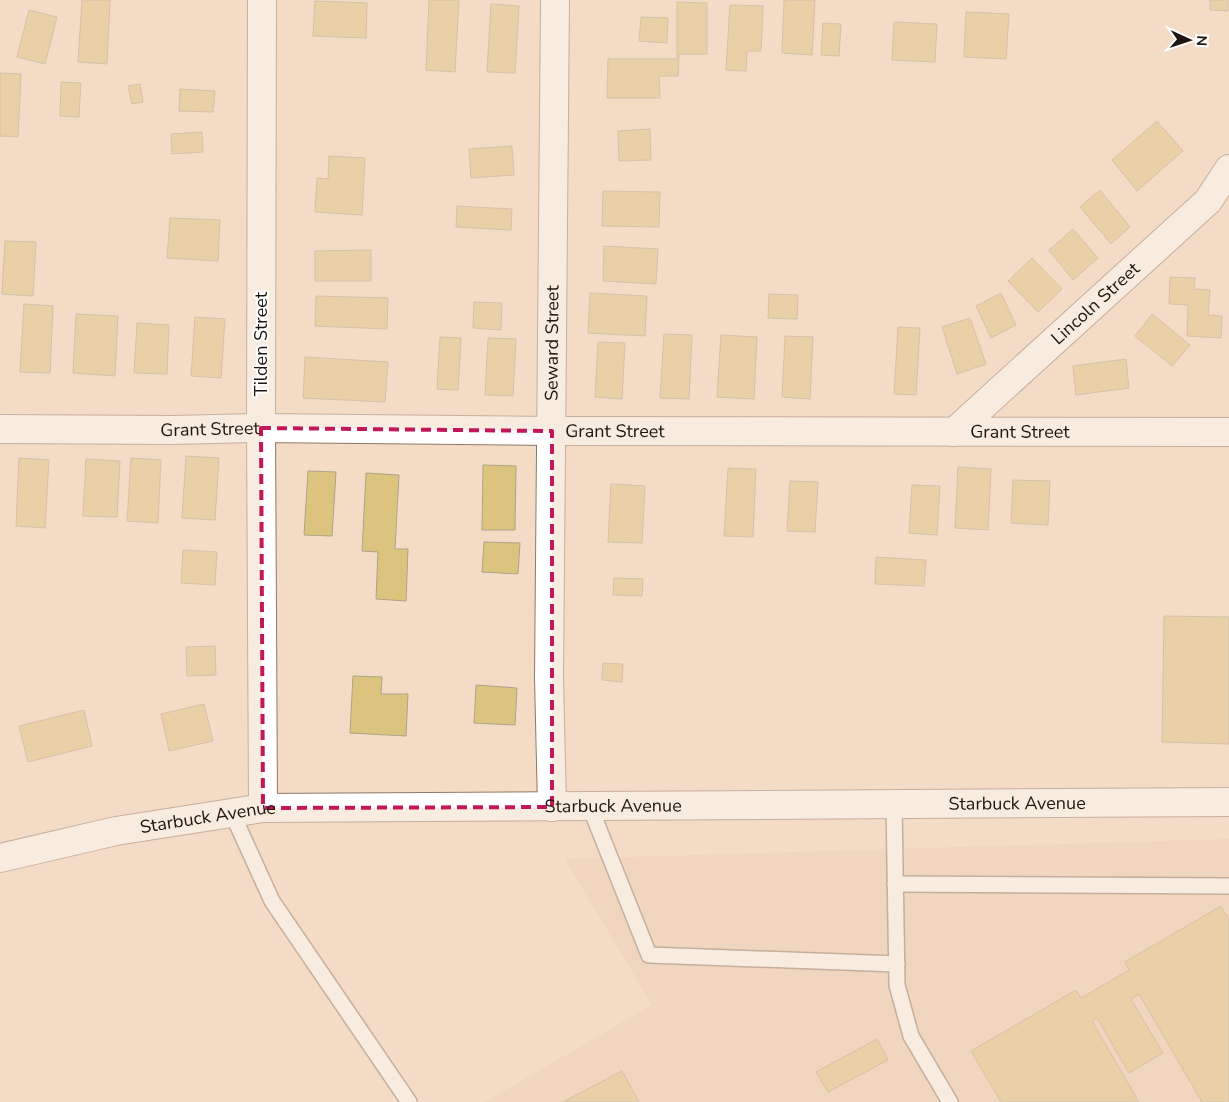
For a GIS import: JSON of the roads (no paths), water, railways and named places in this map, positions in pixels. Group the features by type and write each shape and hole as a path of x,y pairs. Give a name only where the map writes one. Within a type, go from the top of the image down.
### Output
{"street":[{"name":"Tilden Street","path":"262,0 261,428 263,808"},
{"name":"Seward Street","path":"552,807 549,677 555,0"},
{"name":"Lincoln Street","path":"954,432 1208,201 1229,169"},
{"name":"Grant Street","path":"0,429 172,430 261,428 552,431 1229,432"},
{"name":"Starbuck Avenue","path":"0,858 116,832 263,808 1229,802"}],"lane":[{"path":"894,804 897,986 911,1036 950,1102"},
{"path":"590,807 650,955 897,964"},
{"path":"232,813 272,901 409,1102"},
{"path":"895,884 1229,886"}]}
